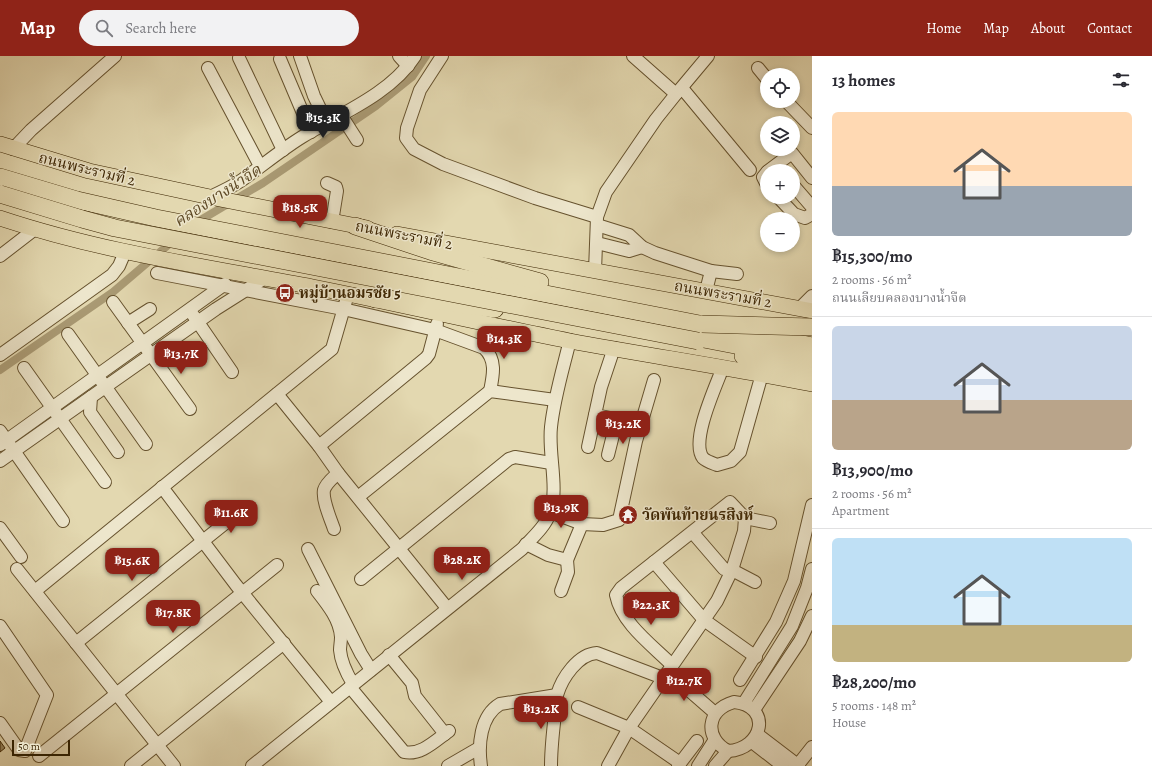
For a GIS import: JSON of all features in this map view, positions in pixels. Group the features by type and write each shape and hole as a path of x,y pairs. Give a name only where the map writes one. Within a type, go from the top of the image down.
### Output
{"highway":[{"name":"ถนนพระรามที่ 2","path":"0,169 83,193 812,335"},
{"path":"0,177 38,189 125,212 812,346"},
{"path":"0,194 104,223 166,236 812,360"},
{"path":"0,194 115,228 812,363"},
{"path":"354,226 430,252 540,282"},
{"path":"375,299 423,298 511,312 531,312 542,307"},
{"path":"702,324 812,327"},
{"path":"698,341 812,376"}],"main road":[{"name":"ถนนพระรามที่ 2","path":"4,149 89,171 332,222 806,310"},
{"path":"0,211 67,238"},
{"path":"0,218 67,238 165,260 375,299 570,340 812,384"}],"street":[{"path":"4,149 115,56"},
{"path":"300,56 314,96 326,123"},
{"path":"399,56 408,66"},
{"path":"214,198 242,180 282,150 311,132 326,123 343,118 408,66 415,56"},
{"path":"442,56 420,90 406,128 406,138 414,149 442,164 597,221 630,235 642,247 711,271 737,274"},
{"path":"633,56 679,91 750,170"},
{"path":"594,271 597,243 597,221 606,192 656,119 708,56"},
{"path":"239,58 282,150"},
{"path":"280,59 311,132"},
{"path":"208,68 260,166"},
{"path":"793,108 812,128"},
{"path":"343,118 355,136"},
{"path":"780,164 792,153 812,178"},
{"path":"327,183 336,187 337,191 332,222"},
{"path":"800,193 812,207"},
{"path":"785,204 798,217 805,218 812,214"},
{"path":"0,256 34,229"},
{"path":"597,243 629,251 642,247"},
{"path":"0,356 112,275 131,253"},
{"path":"706,291 711,271"},
{"path":"157,273 344,310 434,330 484,348 490,353 494,368 490,391 358,497"},
{"path":"63,521 14,451 2,439 53,408 189,309 240,274"},
{"path":"0,461 242,291 265,278"},
{"path":"35,591 332,349 348,294"},
{"path":"806,310 812,296"},
{"path":"206,297 216,309"},
{"path":"113,302 152,354 190,409"},
{"path":"128,323 150,309"},
{"path":"189,309 232,372"},
{"path":"319,446 426,358 429,354 434,330 440,313"},
{"path":"68,334 146,444"},
{"path":"252,766 526,544 545,522 550,512 552,474 551,428 555,400 570,340"},
{"path":"588,447 601,387 614,348"},
{"path":"723,367 699,434 700,450 703,458 717,465 730,461 740,452 762,374"},
{"path":"24,368 61,418 105,482"},
{"path":"550,512 582,524 603,525 618,520 641,424 654,380"},
{"path":"490,391 555,400"},
{"path":"277,394 319,446 338,473 447,608"},
{"path":"91,397 90,412 118,452"},
{"path":"595,415 641,424"},
{"path":"608,455 617,419"},
{"path":"361,579 509,459 515,457 551,463"},
{"path":"334,530 327,509 324,491 328,483 338,473"},
{"path":"162,487 202,540 332,702"},
{"path":"715,714 668,672 627,620 618,604 616,595 654,562 693,533 730,502 745,518 770,523"},
{"path":"740,680 756,657 776,622 794,581 812,505"},
{"path":"76,642 244,508"},
{"path":"608,766 629,728 717,601 732,570 744,531 745,518"},
{"path":"561,591 568,572 567,560 582,524"},
{"path":"0,528 20,557"},
{"path":"693,533 724,569 732,570 755,582"},
{"path":"526,544 548,555 567,560"},
{"path":"308,549 361,654 371,670"},
{"path":"654,562 704,620 756,657"},
{"path":"38,756 277,565"},
{"path":"17,569 174,766"},
{"path":"744,703 792,626 807,588 812,569"},
{"path":"317,591 329,607 338,623 341,637 340,649 343,664 352,685 404,752 413,753 426,748 447,733 415,696 412,683 389,655"},
{"path":"754,710 800,641 812,616"},
{"path":"0,626 47,695 25,751 19,750 0,723"},
{"path":"131,766 284,643"},
{"path":"551,766 551,750 557,695 575,664 590,654 597,654 668,672"},
{"path":"481,766 479,748 483,729 490,713 494,708 500,704 557,695"},
{"path":"715,766 728,751 741,749 754,738 760,722 754,710 744,703 734,702 726,704 715,714 712,722 711,732 714,741 728,751"},
{"path":"578,707 629,728 679,765 697,741"},
{"path":"754,738 798,766 812,747"},
{"path":"754,738 784,766"},
{"path":"698,766 714,741"},
{"path":"448,766 479,748"}],"building":[{"path":"0,741 5,748 0,752"}],"waterway":[{"name":"คลองบางน้ำจืด","path":"194,224 263,183 376,106 412,77 426,56"},
{"name":"คลองบางน้ำจืด","path":"0,370 113,292 174,240"}],"place":[{"name":"หมู่บ้านอมรชัย 5","path":"285,293"},
{"name":"วัดพันท้ายนรสิงห์","path":"628,515"}]}
